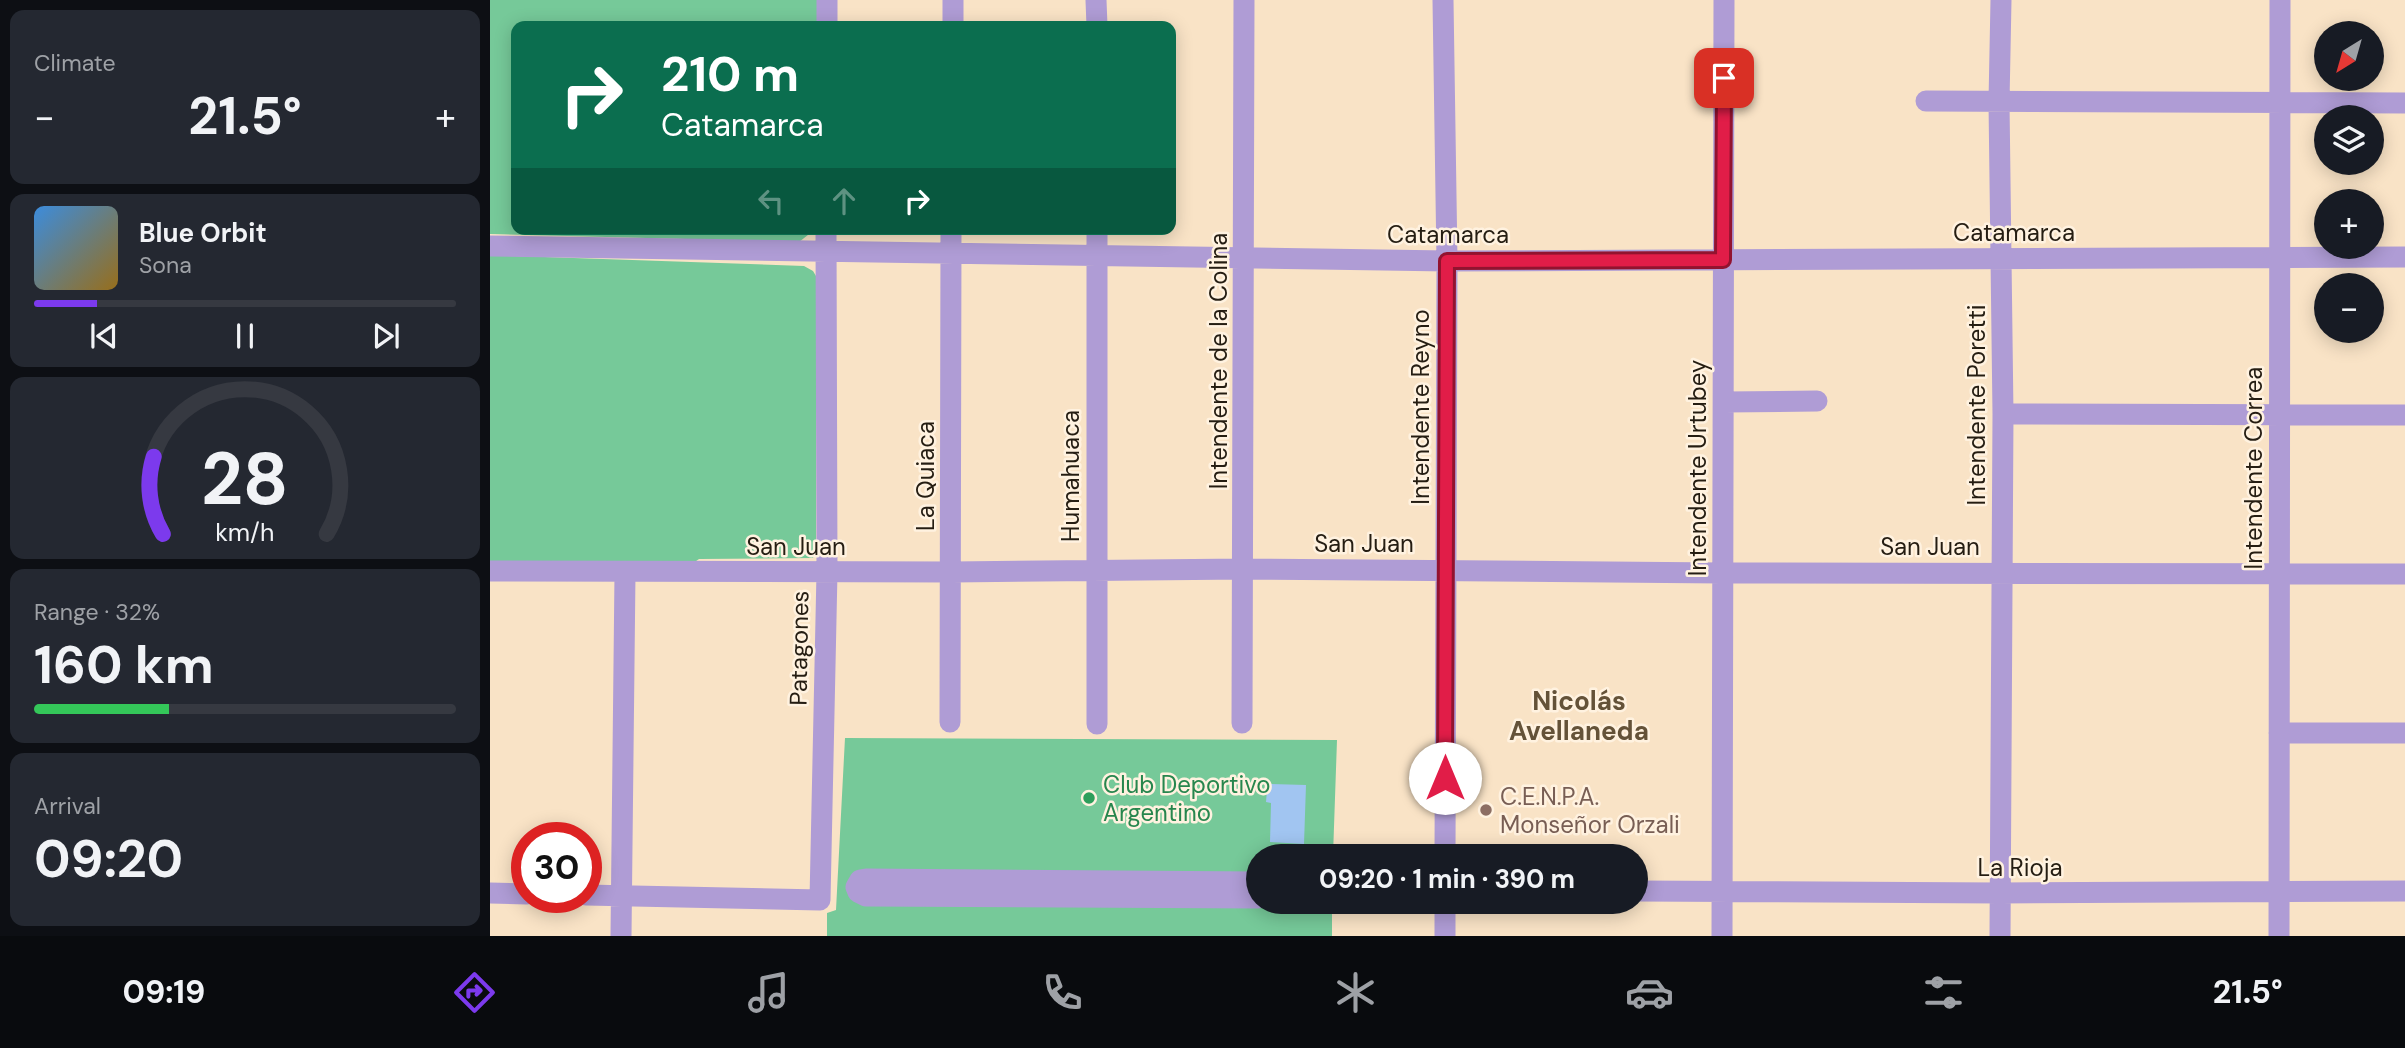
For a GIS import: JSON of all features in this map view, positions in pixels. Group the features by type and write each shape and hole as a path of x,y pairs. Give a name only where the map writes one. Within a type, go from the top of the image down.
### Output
{"street":[{"path":"827,0 827,21"},
{"path":"953,0 953,21"},
{"path":"1097,0 1097,21"},
{"name":"Intendente de la Colina","path":"1242,723 1244,0"},
{"name":"Intendente Reyno","path":"1443,0 1447,261 1445,844"},
{"name":"Intendente Urtubey","path":"1722,936 1724,0"},
{"name":"Intendente Poretti","path":"2000,936 2003,414 1999,102 2001,0"},
{"name":"Intendente Correa","path":"2279,936 2280,0"},
{"path":"1926,101 2405,103"},
{"name":"Patagones","path":"621,895 820,900 827,572 826,235"},
{"name":"La Quiaca","path":"950,722 951,235"},
{"name":"Humahuaca","path":"1097,235 1097,723"},
{"name":"Catamarca","path":"490,246 1447,261 2405,257"},
{"path":"1724,402 1817,401"},
{"path":"2003,414 2405,415"},
{"name":"San Juan","path":"490,571 625,573 1244,569 1722,573 2405,573"},
{"path":"621,936 625,573"},
{"path":"2279,733 2405,733"},
{"path":"1246,883 1128,889 866,896 858,892 856,887 860,880 866,879 1128,889 1246,897"},
{"name":"La Rioja","path":"1648,891 2000,894 2405,891"},
{"path":"490,894 511,894"},
{"path":"602,895 621,895"},
{"path":"1445,914 1445,936"}],"green space":[{"path":"490,0 818,0 818,21 511,21 511,235 490,234"},
{"path":"529,235 808,235 799,242"},
{"path":"490,255 804,266 813,271 816,276 816,550 813,558 699,559 689,566 490,561"},
{"name":"Club Deportivo Argentino","path":"845,738 1337,740 1333,844 1246,844 1246,914 1332,914 1332,936 827,936 827,913 836,910"}],"water":[{"path":"1271,784 1306,785 1304,844 1270,842 1271,803 1266,802 1267,790 1271,790"}],"place":[{"name":"Club Deportivo Argentino","path":"1089,798"},
{"name":"C.E.N.P.A. Monseñor Orzali","path":"1486,810"}],"district":[{"name":"Nicolás Avellaneda","path":"1579,716"}],"route":[{"path":"1445,778 1447,261 1723,260 1724,78"}]}
